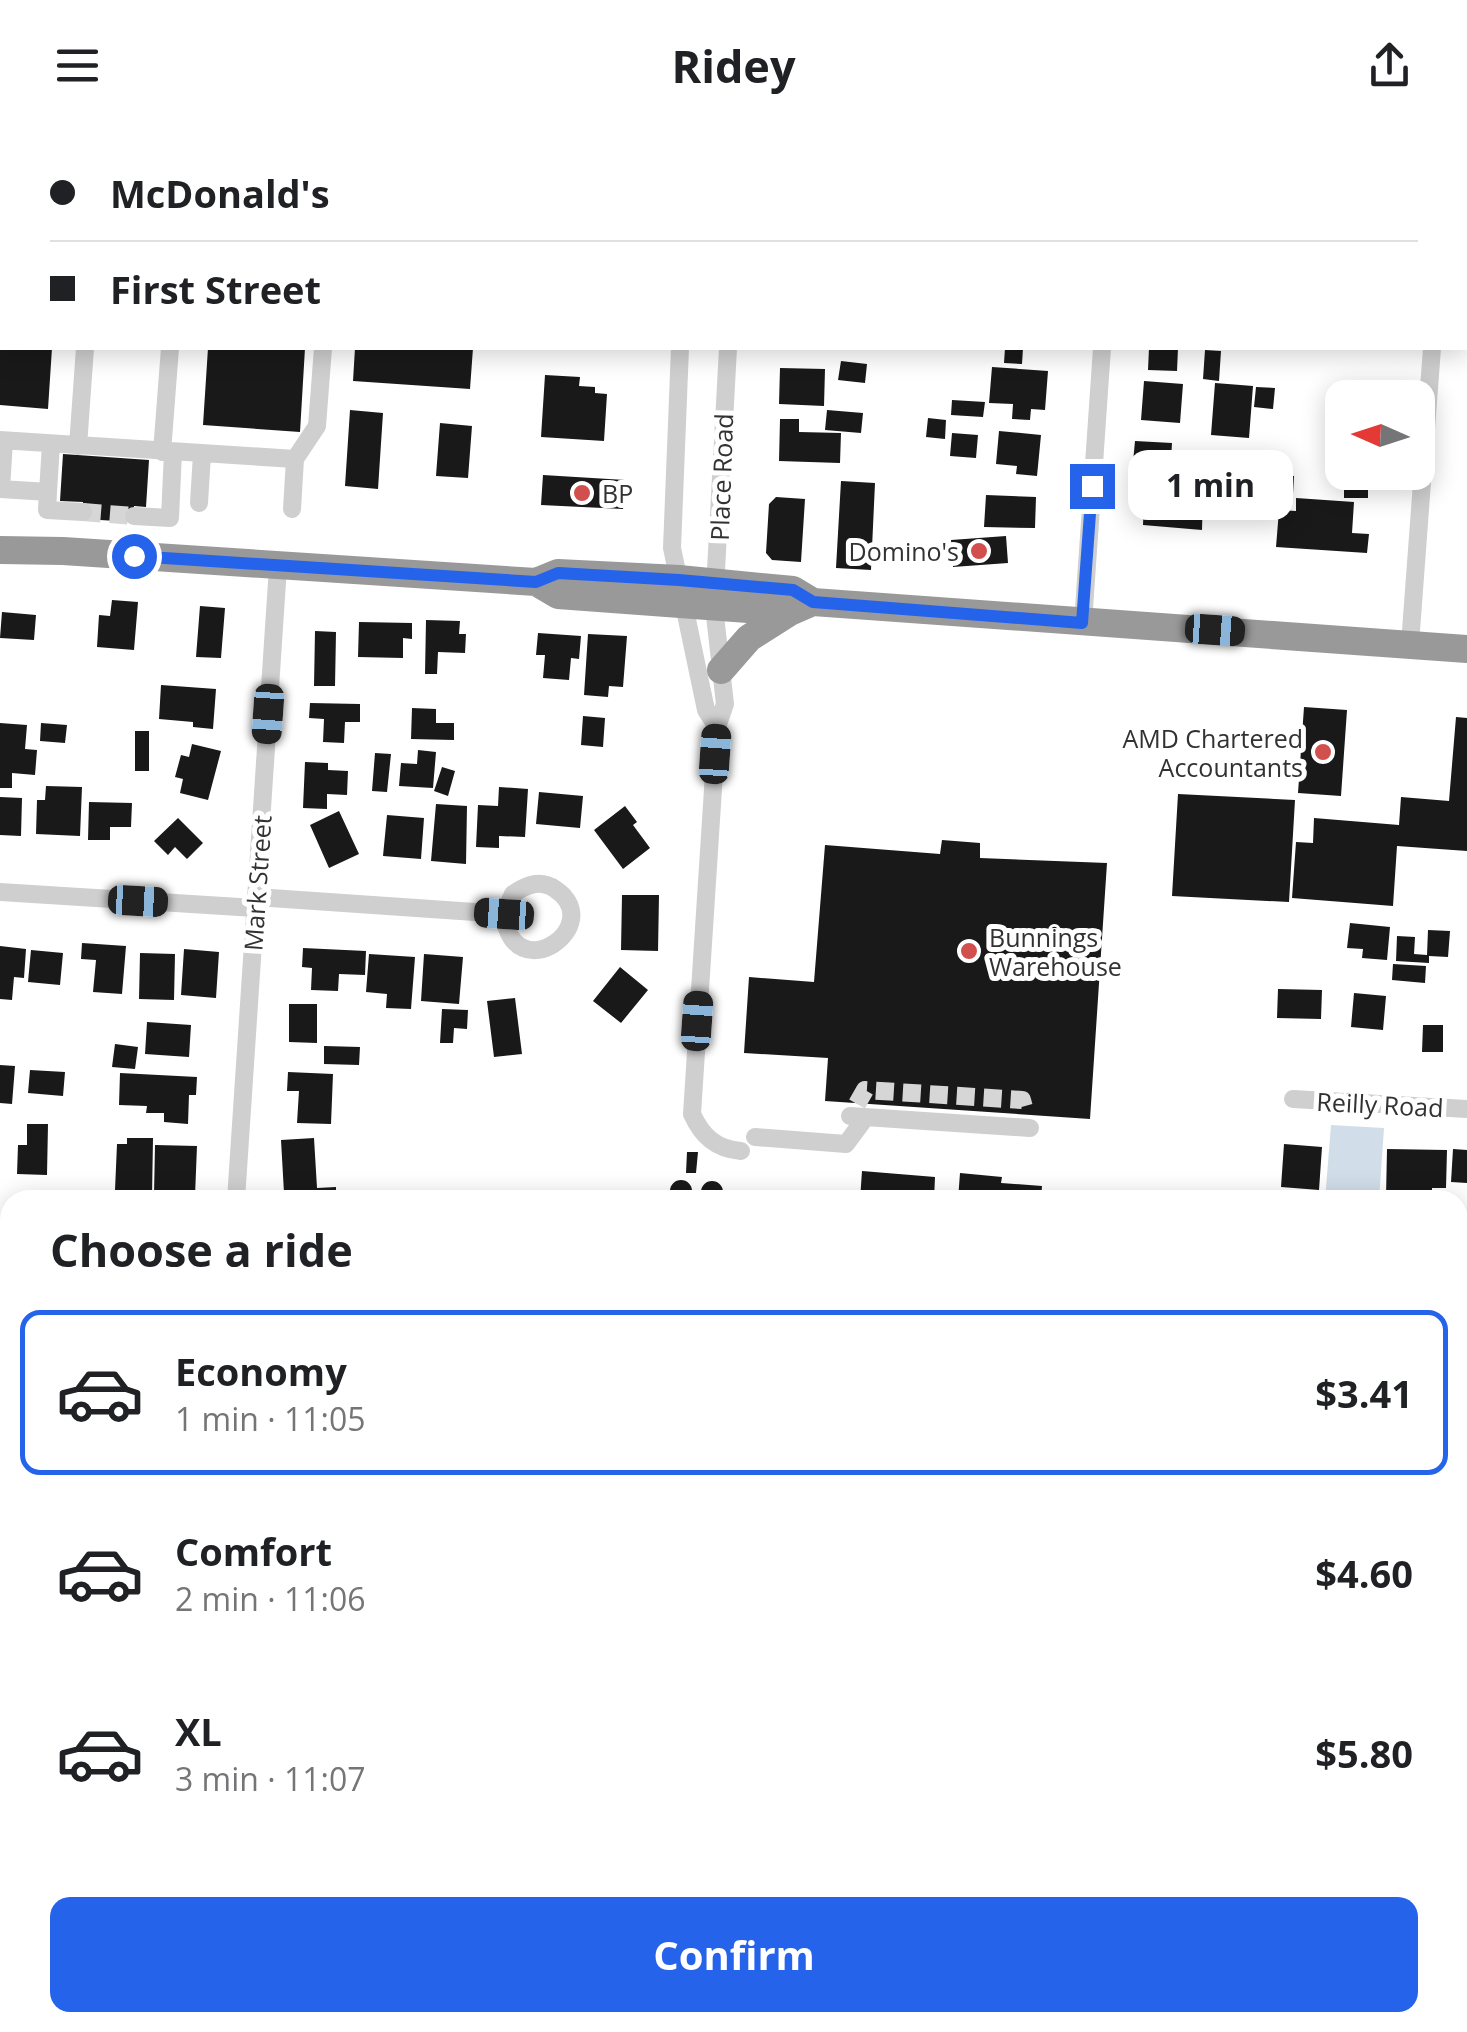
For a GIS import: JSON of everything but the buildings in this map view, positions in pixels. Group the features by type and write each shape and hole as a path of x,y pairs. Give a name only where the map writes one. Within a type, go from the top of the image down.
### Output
{"highway":[{"path":"0,550 536,582 558,573 714,595 793,590 801,607"},
{"path":"721,670 735,650 801,607 1467,649"}],"street":[{"path":"78,446 85,350"},
{"path":"134,516 181,518 181,453 168,376 170,350"},
{"path":"292,509 295,459 318,426 323,350"},
{"name":"Place Road","path":"680,350 672,548 706,710 716,726"},
{"name":"Place Road","path":"728,350 714,595 725,704 716,726 692,1114 707,1138 720,1147 739,1151"},
{"path":"1082,623 1102,350"},
{"path":"1410,644 1432,350"},
{"path":"48,492 1,488 2,440 295,459"},
{"path":"51,444 47,510 83,512"},
{"path":"181,453 199,503"},
{"name":"Mark Street","path":"237,1190 278,566"},
{"path":"0,892 504,914"},
{"name":"Reilly Road","path":"1293,1099 1467,1108"},
{"path":"755,1136 846,1144 858,1116 1030,1128"}],"shaded area":[{"path":"1331,1125 1384,1128 1380,1190 1326,1190"}],"tunnel":[{"path":"83,512 134,516"},
{"path":"857,1104 865,1090 1022,1100 1026,1115"}],"place":[{"name":"BP","path":"582,493"},
{"name":"Domino's","path":"979,551"},
{"name":"AMD Chartered Accountants","path":"1323,752"},
{"name":"Bunnings Warehouse","path":"969,951"}],"route":[{"path":"134,556 536,582 558,573 679,580 793,590 813,602 1082,623 1092,486"}]}
